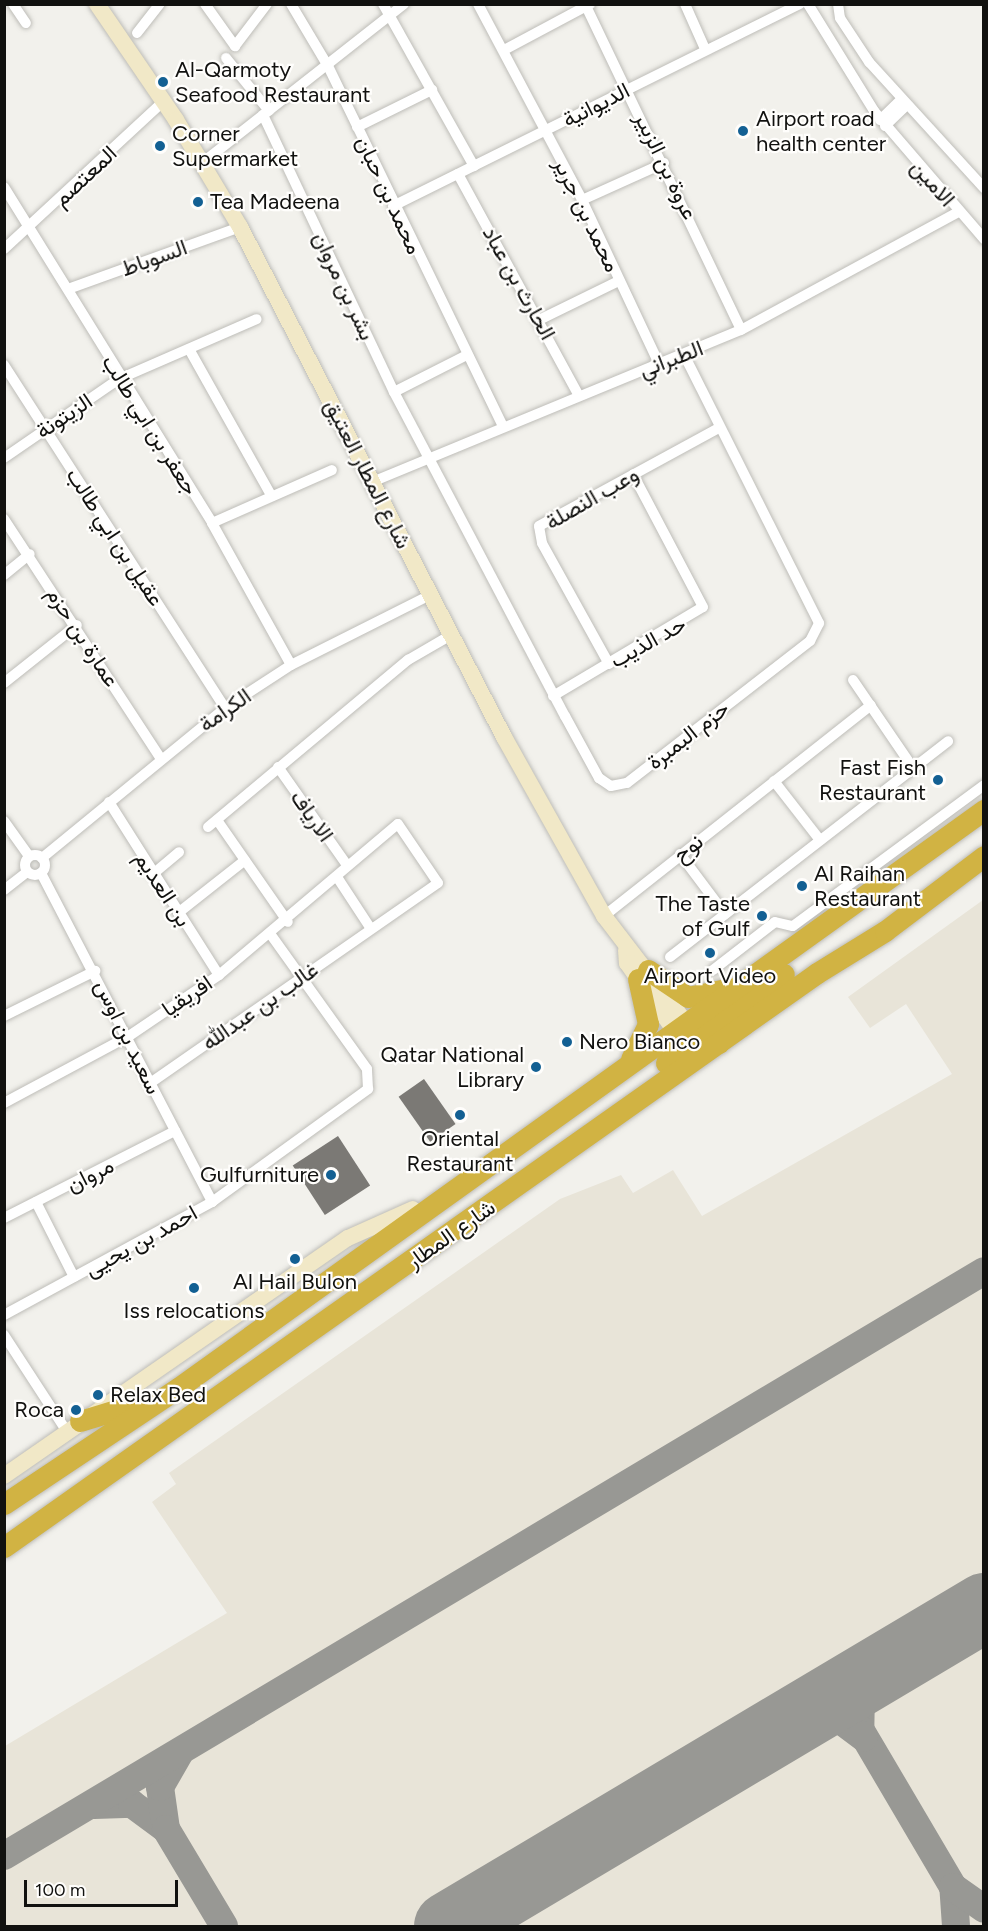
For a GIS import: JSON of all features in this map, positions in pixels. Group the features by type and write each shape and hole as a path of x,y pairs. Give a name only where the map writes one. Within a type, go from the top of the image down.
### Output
{"highway":[{"name":"شارع المطار","path":"4,1547 478,1216 534,1160 686,1041 748,982 891,882 984,810"},
{"name":"شارع المطار","path":"4,1504 442,1201 615,1078 686,1041 719,1043 885,931 984,856"},
{"path":"719,1043 707,1042 709,1029 832,938 891,882"},
{"path":"643,974 687,997 748,982"},
{"path":"615,1078 647,1029 649,1013 643,974"},
{"path":"73,1426 112,1415 182,1382"}],"street":[{"path":"13,4 26,23"},
{"name":"شارع المطار العتيق","path":"97,4 164,101 240,228 451,635 603,916 686,1041"},
{"path":"137,33 160,4"},
{"path":"205,4 234,46 267,4"},
{"name":"محمد بن حبان","path":"291,4 328,66 393,206 502,425"},
{"path":"383,4 474,166"},
{"path":"202,163 404,4"},
{"name":"محمد بن جرير","path":"478,4 582,200 659,364"},
{"path":"685,4 705,49"},
{"name":"الديوانية","path":"393,206 705,49 800,4"},
{"name":"الامين","path":"808,4 883,123 958,212 984,239"},
{"path":"838,4 840,18 857,45 905,102 984,188"},
{"path":"504,50 587,5"},
{"name":"عروة بن الزبير","path":"587,5 664,163 741,330"},
{"name":"بشر بن مروان","path":"226,58 266,113 394,392 429,454"},
{"path":"357,127 432,90"},
{"name":"المعتصم","path":"4,249 31,227 164,101"},
{"path":"883,123 905,102"},
{"path":"582,200 664,163"},
{"name":"الحارث بن عباد","path":"458,174 541,320 578,394"},
{"name":"جعفر بن ابي طالب","path":"4,187 31,227 119,379 212,523 291,665"},
{"name":"الطبراني","path":"372,482 429,454 578,394 684,356 741,330 958,212"},
{"name":"السوباط","path":"68,289 240,228"},
{"path":"541,320 619,281"},
{"name":"الزيتونة","path":"4,458 119,379 257,319"},
{"path":"189,349 270,495"},
{"path":"394,392 467,355"},
{"name":"حزم البمبرة","path":"429,454 553,696 599,778 618,786 816,634 819,614 719,428 684,356"},
{"name":"عقيل بن ابي طالب","path":"4,365 225,708"},
{"name":"وعب النصلة","path":"609,664 538,531 546,519 719,428"},
{"path":"212,523 270,495 332,470"},
{"name":"حد الذيب","path":"553,696 703,607 633,474"},
{"name":"عمارة بن حزم","path":"4,519 77,625 160,757"},
{"path":"4,575 30,554"},
{"name":"الكرامة","path":"42,858 160,757 225,708 291,665 430,595"},
{"path":"4,683 77,625"},
{"path":"288,922 245,860 212,823 408,660 451,635"},
{"path":"853,680 913,768"},
{"name":"نوح","path":"603,916 871,705"},
{"path":"670,957 948,741"},
{"name":"الارياف","path":"278,767 347,865"},
{"path":"774,781 820,840"},
{"path":"713,970 775,922 793,926 984,785"},
{"name":"بن العديم","path":"109,802 219,975"},
{"path":"4,821 29,856 27,872"},
{"name":"افريقيا","path":"4,1103 129,1036 219,975 288,922 347,865 398,824"},
{"name":"غالب بن عبدالله","path":"150,1083 438,883 398,824"},
{"path":"153,874 179,852"},
{"path":"680,854 724,914"},
{"path":"4,890 27,872 41,873 42,858 29,856"},
{"path":"178,912 245,860"},
{"name":"سعيد بن اوس","path":"41,873 129,1036 150,1083 212,1202"},
{"path":"337,877 371,929"},
{"path":"271,935 301,978"},
{"path":"4,1016 95,971"},
{"name":"احمد بن يحيى","path":"4,1315 212,1202 368,1089 367,1069 301,978"},
{"name":"مروان","path":"4,1218 175,1131"},
{"name":"شارع المطار","path":"4,1476 73,1426 367,1226 392,1221 430,1200 442,1201"},
{"path":"36,1202 74,1277"},
{"path":"4,1335 73,1426"}],"shaded area":[{"path":"983,900 983,1926 5,1926 5,1746 227,1613 152,1502 176,1484 169,1473 560,1199 621,1175 633,1193 673,1170 702,1216 952,1074 906,1004 870,1028 848,997"}],"building":[{"path":"424,1079 456,1124 430,1142 399,1097"},
{"name":"Gulfurniture","path":"338,1136 370,1185 325,1215 293,1165"}],"taxiway":[{"path":"4,1856 984,1271"},
{"path":"879,1667 861,1690 860,1729 953,1887"},
{"path":"798,1717 835,1716 864,1738"},
{"path":"94,1805 132,1804 166,1829 160,1787 179,1754"},
{"path":"166,1829 224,1926"},
{"path":"956,1926 953,1887 984,1909"}],"runway":[{"path":"448,1926 984,1607"}],"place":[{"name":"Al-Qarmoty Seafood Restaurant","path":"163,82"},
{"name":"Airport road health center","path":"743,131"},
{"name":"Corner Supermarket","path":"160,146"},
{"name":"Tea Madeena","path":"198,202"},
{"name":"Fast Fish Restaurant","path":"938,780"},
{"name":"Al Raihan Restaurant","path":"802,886"},
{"name":"The Taste of Gulf","path":"762,916"},
{"name":"Airport Video","path":"710,953"},
{"name":"Nero Bianco","path":"567,1042"},
{"name":"Qatar National Library","path":"536,1067"},
{"name":"Oriental Restaurant","path":"460,1115"},
{"name":"Gulfurniture","path":"331,1175"},
{"name":"Al Hail Bulon","path":"295,1259"},
{"name":"Iss relocations","path":"194,1288"},
{"name":"Relax Bed","path":"98,1395"},
{"name":"Roca","path":"76,1410"}]}
